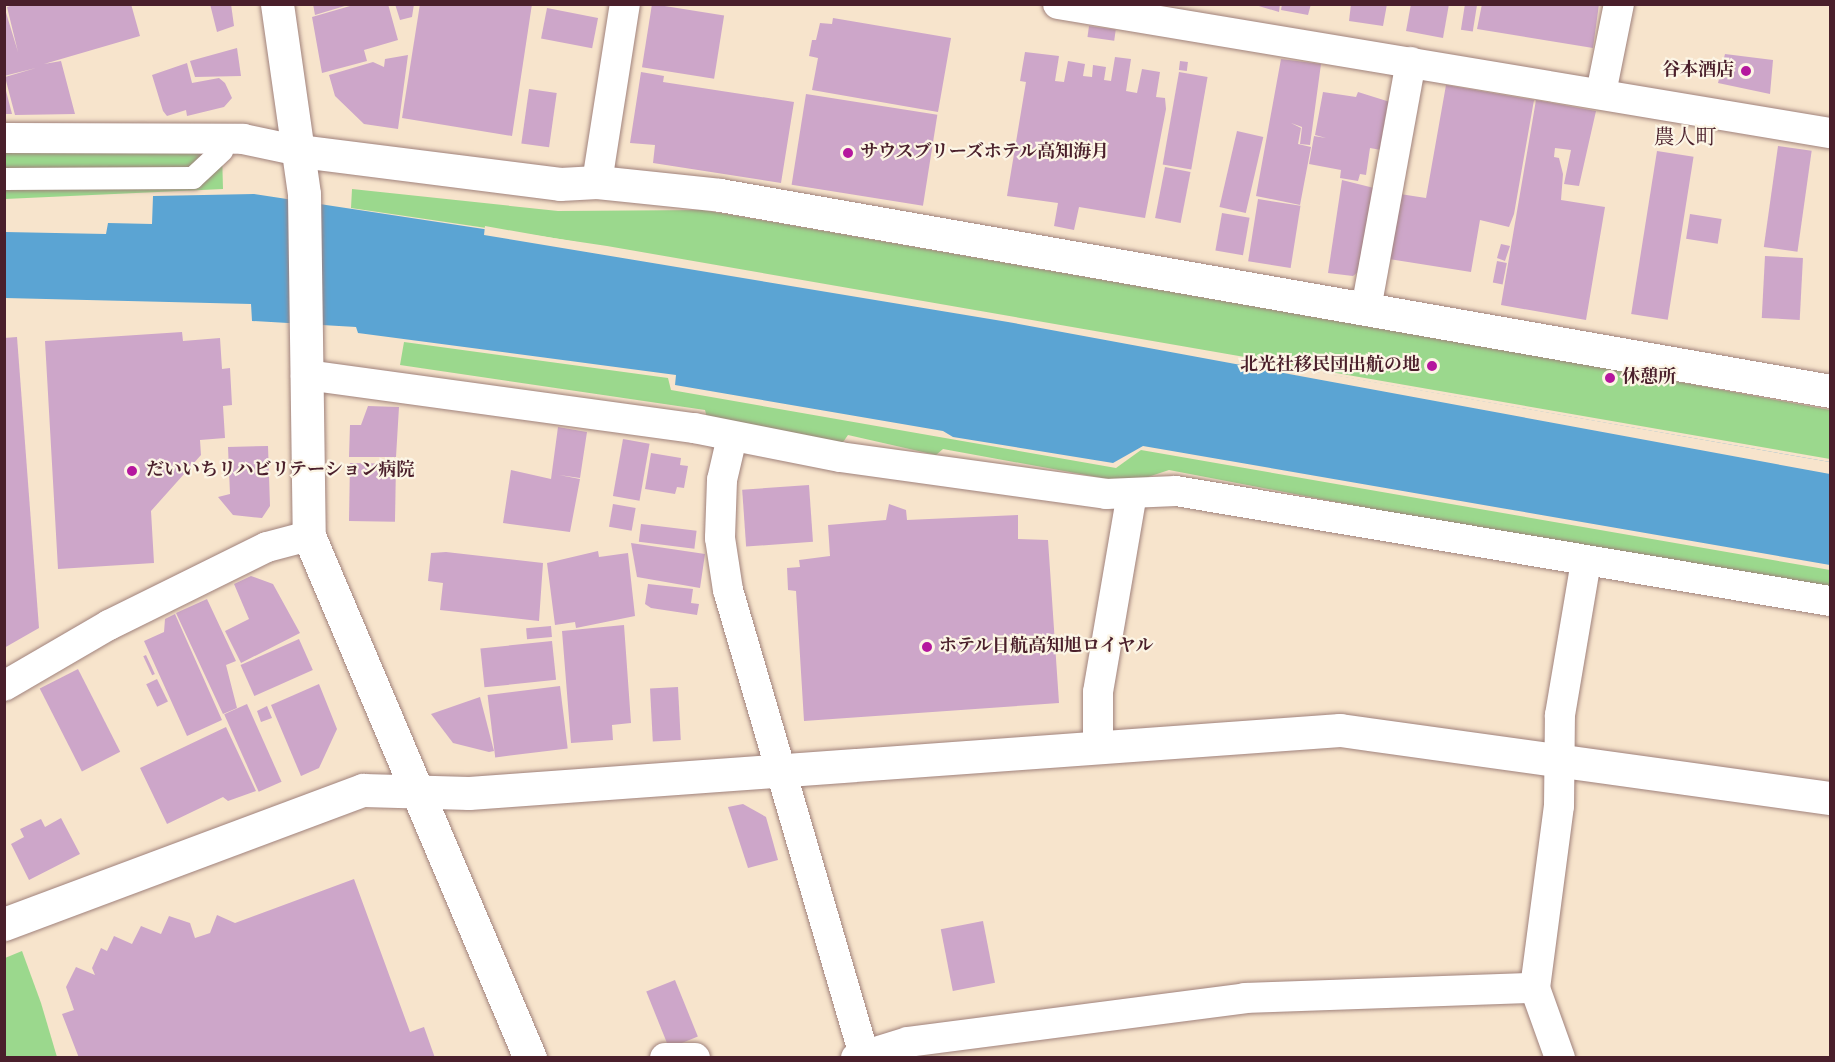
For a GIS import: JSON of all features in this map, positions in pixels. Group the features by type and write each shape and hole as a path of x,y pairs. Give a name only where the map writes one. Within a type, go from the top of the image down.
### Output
{"street":[{"path":"277,4 300,151 304,194 303,331 309,536 414,790 530,1058"},
{"path":"597,182 625,4"},
{"path":"1058,4 1830,133"},
{"path":"1601,93 1619,4"},
{"path":"1366,309 1411,62"},
{"path":"4,138 243,139 300,151 560,184 597,182 720,195 1830,392"},
{"path":"4,179 193,178 222,151"},
{"path":"306,375 732,437 840,457 1132,494 1176,491 1830,601"},
{"path":"732,437 722,480 722,559 779,771 862,1057 920,1041 1245,998 1535,988"},
{"path":"1098,747 1098,692 1132,494"},
{"path":"4,686 108,625 267,547 309,536"},
{"path":"1560,1058 1535,988 1561,759 1560,715 1586,561"},
{"path":"4,924 357,791 414,790 469,793 1340,730 1830,798"},
{"path":"665,1058 695,1058"}],"green space":[{"path":"4,153 222,153 223,189 5,199"},
{"path":"352,189 558,211 703,210 1609,369 1830,410 1830,459 607,246 351,208"},
{"path":"404,342 668,378 671,390 1116,468 1141,450 1830,570 1830,587 1555,544 1169,470 1130,483 943,449 936,455 848,435 841,445 707,418 705,410 400,365"},
{"path":"22,951 57,1057 5,1057 5,958"}],"water":[{"path":"254,194 569,242 1830,462 1830,565 1143,446 1113,463 953,437 943,431 675,385 676,375 358,333 356,327 252,321 251,304 5,298 5,232 106,234 108,223 152,224 153,196"}],"pier":[{"path":"485,226 1830,462 1830,474 1008,322 484,235"}],"building":[{"path":"16,4 131,4 140,36 44,64 61,61 75,114 15,115 5,77 36,68 4,76 4,6 18,52 7,7"},
{"path":"210,4 231,4 234,26 217,32"},
{"path":"313,4 348,4 348,5 315,15"},
{"path":"357,4 388,4 398,40 364,50 367,61 322,73 312,17"},
{"path":"395,4 414,4 412,17 400,20"},
{"path":"420,4 532,4 512,136 402,118"},
{"path":"652,4 724,15 714,79 642,67"},
{"path":"1252,4 1280,4 1279,12"},
{"path":"1282,4 1311,4 1308,15 1281,10"},
{"path":"1351,4 1387,4 1383,26 1349,21"},
{"path":"1411,4 1449,4 1443,38 1406,31"},
{"path":"1465,4 1477,6 1473,32 1461,30"},
{"path":"1482,4 1599,4 1593,48 1477,29"},
{"path":"547,8 598,18 592,48 541,38"},
{"path":"833,18 951,38 938,112 812,90 818,58 809,56 812,40 816,40 820,23 832,24"},
{"path":"1089,26 1116,30 1114,41 1087,37"},
{"path":"237,48 241,76 195,77 190,61"},
{"path":"1025,52 1059,56 1055,81 1064,82 1068,61 1085,64 1083,76 1092,77 1093,65 1106,67 1104,80 1111,81 1115,57 1131,59 1126,91 1137,93 1142,69 1160,72 1156,97 1165,98 1166,109 1145,218 1079,207 1074,230 1054,226 1058,203 1007,196 1026,82 1020,81"},
{"name":"谷本酒店","path":"1725,54 1773,60 1770,94 1718,83"},
{"path":"408,55 398,129 364,124 335,96 329,75 373,62 384,67 385,59"},
{"path":"1281,59 1321,64 1310,145 1300,144 1302,127 1291,123 1301,128 1298,144 1311,147 1300,205 1256,196"},
{"path":"1180,61 1188,62 1187,71 1179,70"},
{"path":"187,63 192,83 219,78 225,83 232,98 224,107 187,116 186,110 167,116 163,111 152,75"},
{"path":"641,72 664,76 663,82 794,102 781,183 653,163 655,145 630,143"},
{"path":"1179,72 1208,77 1191,170 1163,165"},
{"path":"1446,85 1534,100 1514,214 1509,227 1480,220 1471,272 1389,259 1400,194 1426,198"},
{"path":"5,87 12,114 4,114"},
{"path":"529,89 557,93 549,147 521,143"},
{"path":"1323,92 1356,97 1358,92 1390,102 1381,150 1370,148 1366,175 1360,174 1358,181 1340,178 1341,170 1309,164 1314,136 1326,138 1315,135"},
{"path":"806,94 937,115 923,206 792,185"},
{"path":"1536,100 1596,111 1579,186 1564,184 1571,150 1555,148 1554,157 1559,158 1563,174 1561,200 1605,207 1586,320 1501,305"},
{"path":"1237,131 1263,137 1246,213 1219,207"},
{"path":"1778,146 1812,151 1797,252 1764,247"},
{"path":"1657,151 1694,157 1668,320 1631,314"},
{"path":"1165,167 1191,172 1181,223 1155,218"},
{"path":"1342,180 1374,188 1358,272 1353,276 1328,273"},
{"path":"1258,199 1300,206 1291,268 1248,261"},
{"path":"1222,213 1250,218 1243,255 1215,250"},
{"path":"1690,214 1722,219 1718,244 1686,239"},
{"path":"1501,244 1510,246 1505,261 1497,258"},
{"path":"1765,256 1803,258 1800,320 1762,318"},
{"path":"1497,261 1507,263 1503,285 1493,283"},
{"path":"182,332 183,341 220,338 222,369 230,368 232,405 223,406 225,438 200,440 201,455 151,511 154,563 58,569 45,341"},
{"path":"17,337 39,628 4,648 4,338"},
{"name":"休憩所","path":"1606,371 1617,374 1614,384 1604,382"},
{"path":"368,406 399,407 396,457 349,457 350,425 361,425"},
{"path":"558,427 587,432 580,478 559,475 580,479 570,532 503,523 511,470 551,479"},
{"path":"623,439 650,444 640,501 613,496"},
{"path":"268,446 270,506 262,518 233,515 218,497 230,494 228,447"},
{"path":"651,453 681,458 680,465 688,466 684,488 677,487 675,494 645,489"},
{"path":"350,463 396,464 395,522 349,521"},
{"path":"809,485 813,542 746,547 742,490"},
{"path":"613,504 636,508 632,531 609,527"},
{"name":"ホテル日航高知旭ロイヤル","path":"889,504 906,510 907,520 1018,515 1018,539 1048,540 1059,703 804,721 796,591 788,590 787,568 800,567 799,560 830,556 828,525 886,520"},
{"path":"641,524 697,531 694,549 639,542"},
{"path":"631,543 705,554 700,588 637,577"},
{"path":"598,551 599,557 628,553 635,616 576,628 575,622 555,625 547,563"},
{"path":"446,552 543,563 539,621 440,610 443,583 428,581 431,553"},
{"path":"251,576 273,584 300,633 241,663 225,631 249,619 234,584"},
{"path":"648,584 693,589 691,603 699,604 697,615 651,608 645,604"},
{"path":"207,599 236,661 226,665 237,708 223,714 176,613"},
{"path":"175,614 222,720 187,736 144,641 164,632 165,619"},
{"path":"624,625 631,723 612,725 613,740 571,743 562,631"},
{"path":"551,626 552,637 527,639 526,628"},
{"path":"299,639 313,670 254,696 241,665"},
{"path":"552,641 556,680 484,687 480,649"},
{"path":"146,655 155,674 152,675 143,656"},
{"path":"78,669 120,752 82,771 40,689"},
{"path":"157,679 168,701 157,707 146,684"},
{"path":"319,684 337,729 319,768 301,776 271,705"},
{"path":"560,686 568,749 495,757 488,695"},
{"path":"678,687 681,740 653,741 650,688"},
{"path":"480,697 494,751 489,752 453,743 431,714"},
{"path":"247,704 282,782 259,792 224,714"},
{"path":"267,706 272,718 261,722 257,711"},
{"path":"226,727 256,791 228,801 223,797 167,824 140,768"},
{"path":"743,804 766,817 778,860 748,868 728,807"},
{"path":"61,818 80,854 29,880 11,844 24,837 20,829 41,819 45,827"},
{"path":"354,879 410,1032 424,1027 435,1058 79,1058 62,1014 74,1010 66,987 76,967 95,975 92,968 101,948 107,951 114,936 132,944 141,926 161,934 169,916 190,923 195,938 210,933 217,915 235,923"},
{"path":"983,921 995,983 953,991 941,929"},
{"path":"675,980 698,1037 669,1048 646,992"}],"place":[{"name":"谷本酒店","path":"1746,71"},
{"name":"サウスブリーズホテル高知海月","path":"848,153"},
{"name":"北光社移民団出航の地","path":"1432,366"},
{"name":"休憩所","path":"1610,378"},
{"name":"だいいちリハビリテーション病院","path":"132,471"},
{"name":"ホテル日航高知旭ロイヤル","path":"927,647"}],"district":[{"name":"農人町","path":"1685,139"}]}
